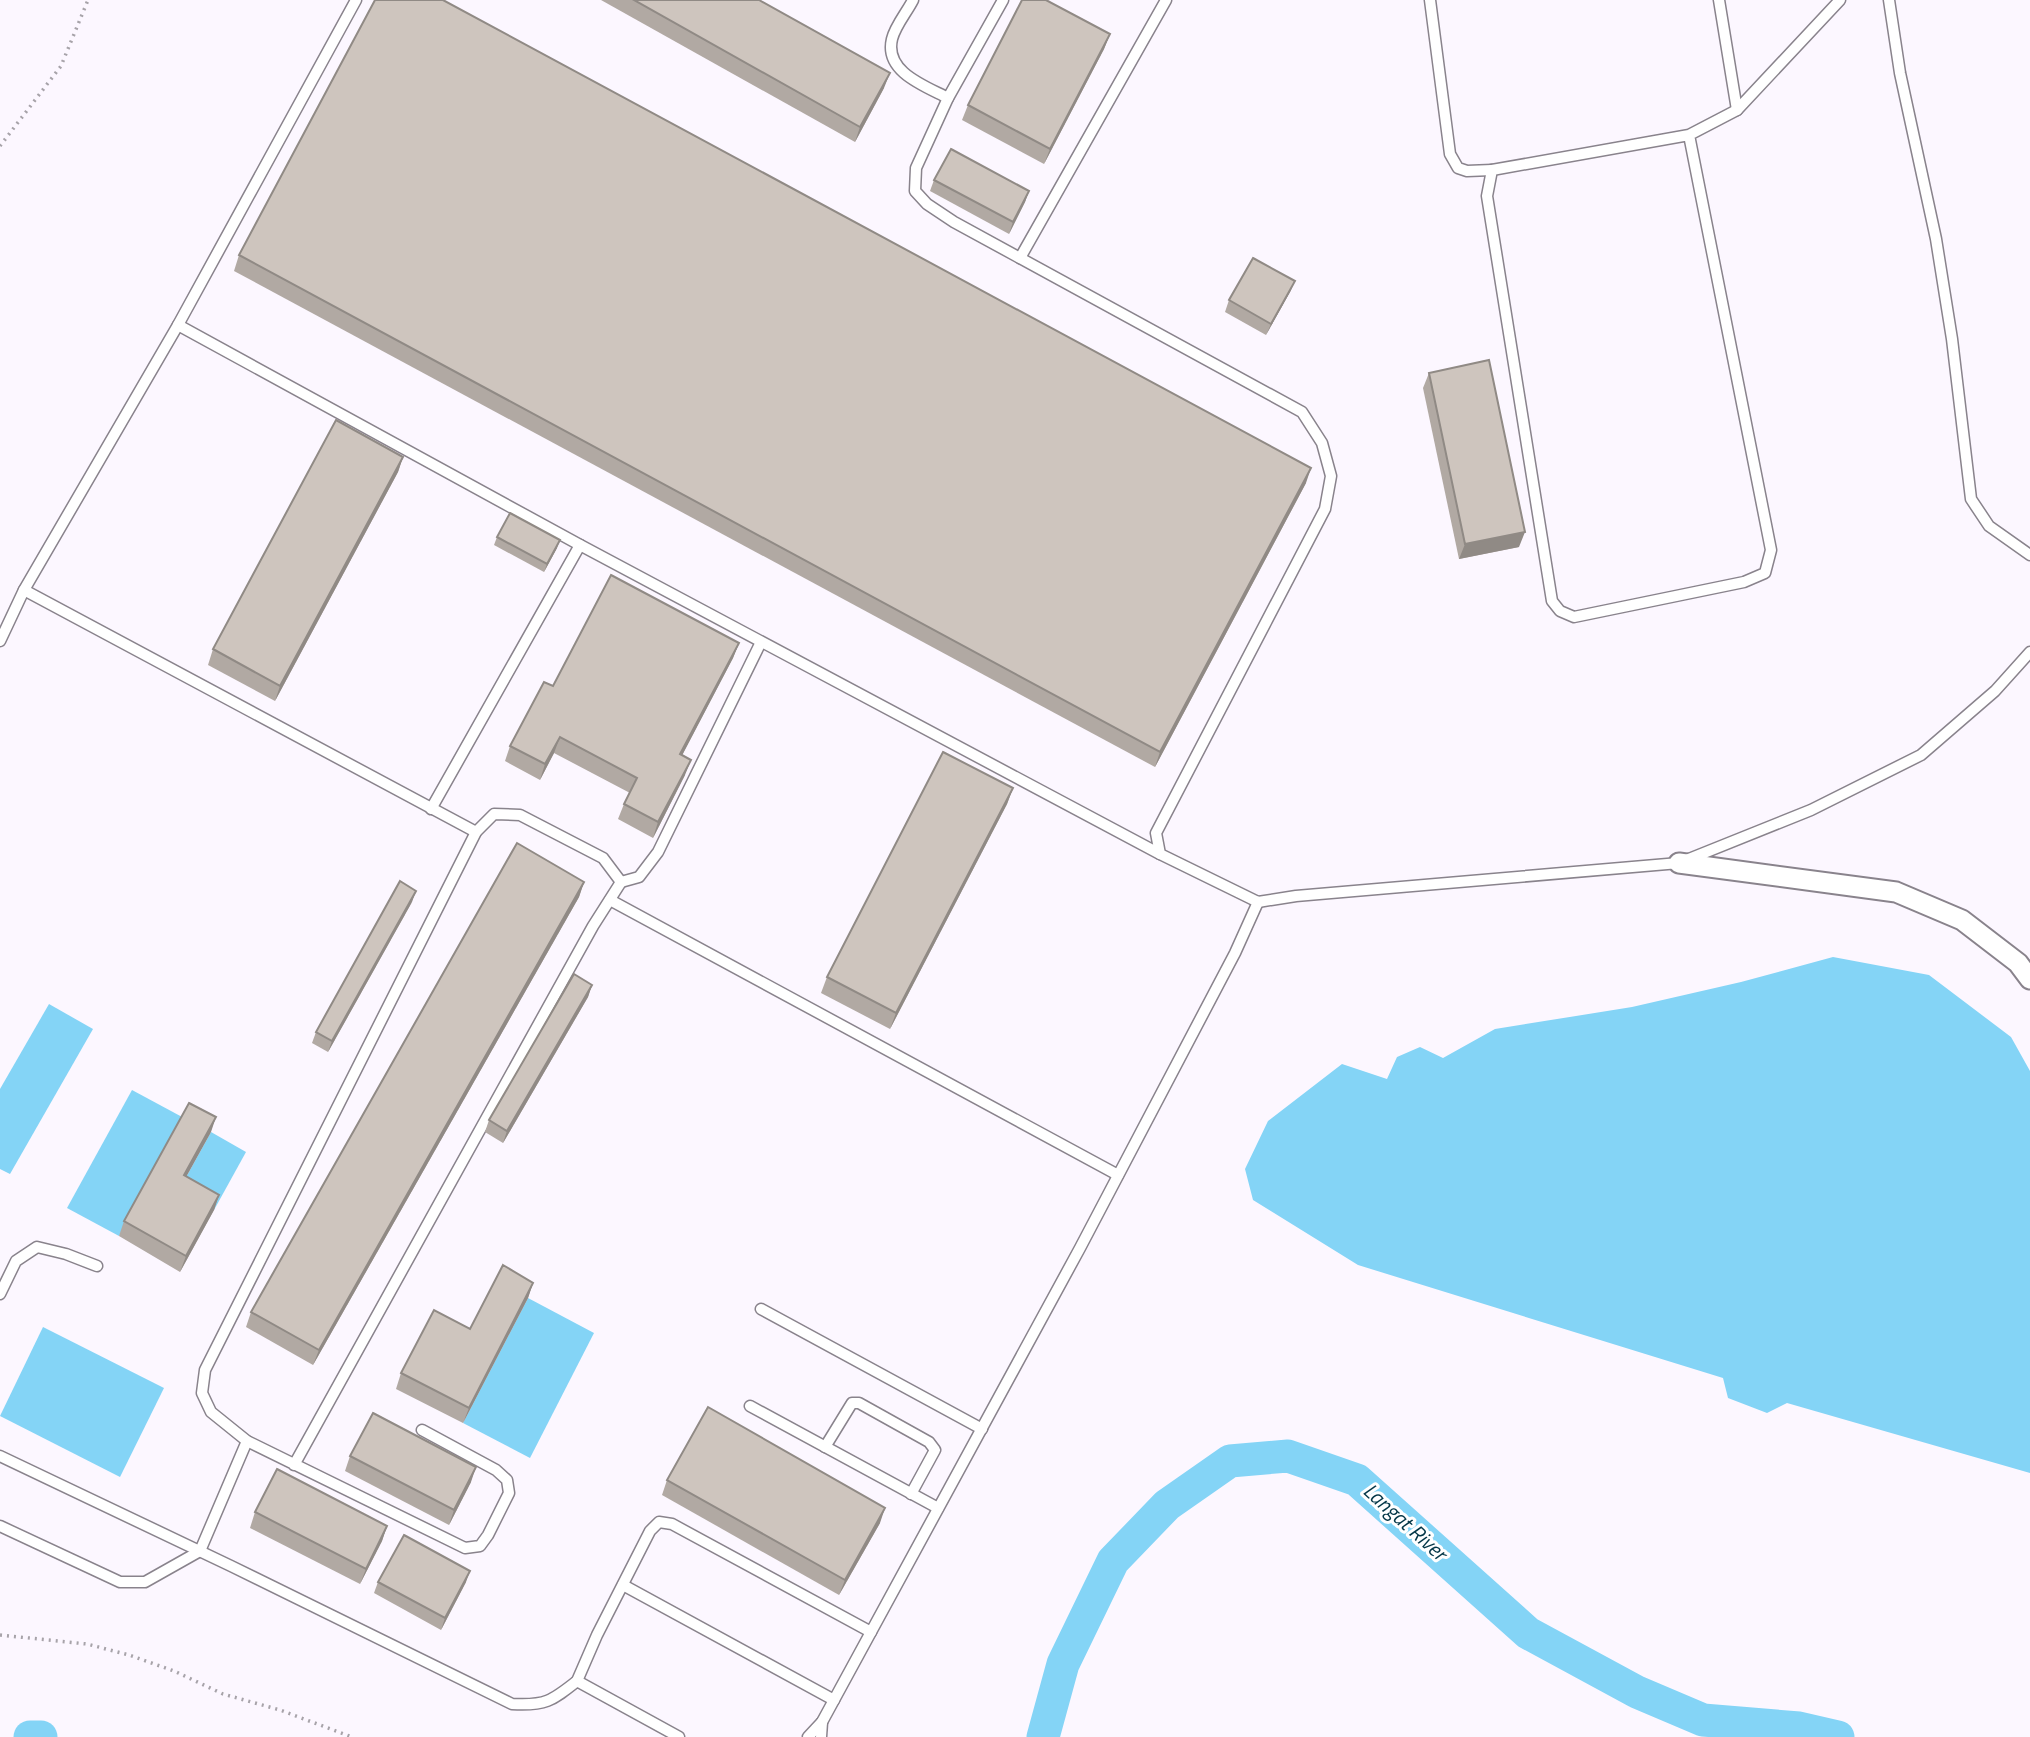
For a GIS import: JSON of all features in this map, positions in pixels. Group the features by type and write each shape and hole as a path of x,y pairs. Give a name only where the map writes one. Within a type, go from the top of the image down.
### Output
{"street":[{"path":"1679,863 1896,892 1962,920 2018,963 2030,979"}],"lane":[{"path":"0,641 24,590 178,325 356,0"},
{"path":"913,0 892,38 892,56 906,76 948,98"},
{"path":"1003,0 948,98 916,168 915,191 927,204 954,222 1302,412 1322,443 1331,476 1325,509 1156,833 1160,854"},
{"path":"1020,258 1166,0"},
{"path":"1430,0 1450,154 1458,168 1467,171 1492,170 1689,135 1737,110 1840,0"},
{"path":"1719,0 1737,110"},
{"path":"1889,0 1900,73 1936,239 1952,339 1970,499 1989,526 2030,555"},
{"path":"1492,170 1487,196 1552,601 1560,611 1574,617 1744,582 1765,573 1771,550 1689,135"},
{"path":"178,325 761,642 1160,854 1258,902 1296,896 1679,863 1811,810 1921,755 1995,691 2030,652"},
{"path":"431,809 580,545"},
{"path":"24,590 476,832"},
{"path":"294,1465 593,926 621,883 639,877 657,852 761,642"},
{"path":"422,1430 496,1470 507,1480 509,1493 480,1546 465,1548 247,1441 211,1412 202,1393 205,1370 476,832 494,814 520,815 603,858 621,883"},
{"path":"610,900 1118,1175"},
{"path":"808,1737 822,1722 982,1429 1235,953 1258,902"},
{"path":"0,1294 16,1261 37,1247 97,1266"},
{"path":"761,1309 982,1429"},
{"path":"825,1447 846,1409 852,1403 859,1403 929,1442 935,1450 911,1494"},
{"path":"750,1406 938,1508"},
{"path":"0,1526 120,1582 145,1582 200,1551 247,1441"},
{"path":"0,1456 512,1704 536,1706 557,1697 578,1681 597,1635 650,1531 659,1522 672,1524 871,1632"},
{"path":"623,1585 834,1700"},
{"path":"578,1681 679,1737"},
{"path":"821,1737 822,1722"}],"path":[{"path":"0,146 61,66 89,0"},
{"path":"0,1635 87,1644 129,1655 174,1671 223,1694 280,1710 352,1737"}],"water":[{"path":"1833,957 1929,975 2011,1037 2030,1071 2030,1473 1787,1403 1767,1413 1728,1398 1723,1378 1358,1265 1253,1200 1245,1169 1268,1121 1342,1064 1387,1079 1397,1057 1420,1047 1443,1058 1495,1029 1632,1007"},
{"path":"49,1004 93,1029 10,1174 0,1169 0,1089"},
{"path":"132,1090 184,1118 119,1236 67,1208"},
{"path":"211,1132 246,1152 214,1210 179,1190"},
{"path":"528,1298 594,1333 530,1458 463,1423"},
{"path":"43,1327 164,1388 120,1477 0,1416"}],"building":[{"path":"375,0 443,0 1311,468 1160,752 239,255"},
{"path":"634,0 759,0 890,73 860,127"},
{"path":"1022,0 1046,0 1110,34 1050,149 968,105"},
{"path":"951,149 1029,191 1013,222 934,180"},
{"path":"1253,258 1295,281 1271,324 1229,300"},
{"path":"1489,360 1525,532 1465,544 1429,373"},
{"path":"336,420 403,457 280,686 213,649"},
{"path":"510,513 560,540 547,564 497,537"},
{"path":"611,575 739,643 680,754 691,760 658,822 624,804 637,778 560,737 545,764 510,746 544,682 553,686"},
{"path":"943,752 1013,788 896,1013 827,977"},
{"path":"517,843 584,882 319,1350 251,1312"},
{"path":"400,881 416,891 332,1041 316,1032"},
{"path":"574,974 592,985 507,1131 489,1120"},
{"path":"189,1103 216,1117 184,1175 219,1195 186,1256 124,1221"},
{"path":"503,1265 533,1283 469,1408 401,1373 434,1310 470,1329"},
{"path":"708,1407 885,1508 845,1580 667,1480"},
{"path":"373,1413 476,1467 454,1510 350,1456"},
{"path":"277,1469 387,1526 366,1569 255,1512"},
{"path":"404,1535 470,1571 445,1618 378,1582"}],"waterway":[{"name":"Langat River","path":"1043,1737 1063,1664 1113,1561 1167,1505 1230,1461 1288,1456 1357,1480 1528,1633 1637,1692 1703,1720 1799,1728 1838,1737"},
{"name":"Langat River","path":"30,1737 41,1737"}]}
